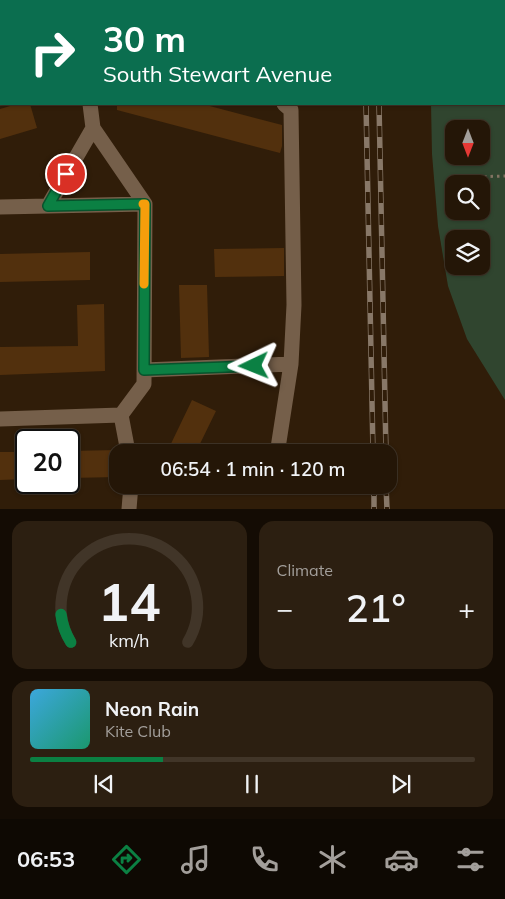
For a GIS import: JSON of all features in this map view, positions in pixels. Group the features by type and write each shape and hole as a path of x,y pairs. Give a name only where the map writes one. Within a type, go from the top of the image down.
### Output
{"street":[{"path":"90,105 93,128 145,204 144,377 121,415 126,444"},
{"path":"279,444 291,364 294,305 291,110 285,105"},
{"path":"48,206 93,128"},
{"path":"0,207 145,204"},
{"path":"144,377 291,364"},
{"path":"0,419 121,415"},
{"path":"129,509 130,494"}],"path":[{"path":"490,176 505,176"}],"green space":[{"path":"431,105 505,105 505,400 467,339 448,286 446,275 490,275 490,230 445,230 445,268 438,226 432,154"}],"building":[{"path":"14,105 30,105 37,128 0,139 0,109"},
{"path":"117,105 206,105 282,125 282,146 280,153 117,110"},
{"path":"284,248 284,276 215,277 214,249"},
{"path":"90,252 90,280 0,282 0,254"},
{"path":"179,285 207,285 209,357 181,358"},
{"path":"104,304 105,371 0,375 0,347 78,346 77,305"},
{"path":"192,400 216,411 200,444 171,444"},
{"path":"109,450 109,477 80,478 80,451"},
{"path":"0,452 15,452 15,479 0,480"}],"railway":[{"path":"366,105 373,444"},
{"path":"379,105 386,444"},
{"path":"374,494 374,509"},
{"path":"386,494 387,509"}],"slow traffic":[{"path":"143,204 145,204 144,284"}],"route":[{"path":"66,174 48,206 145,204 144,370 254,366"}]}
